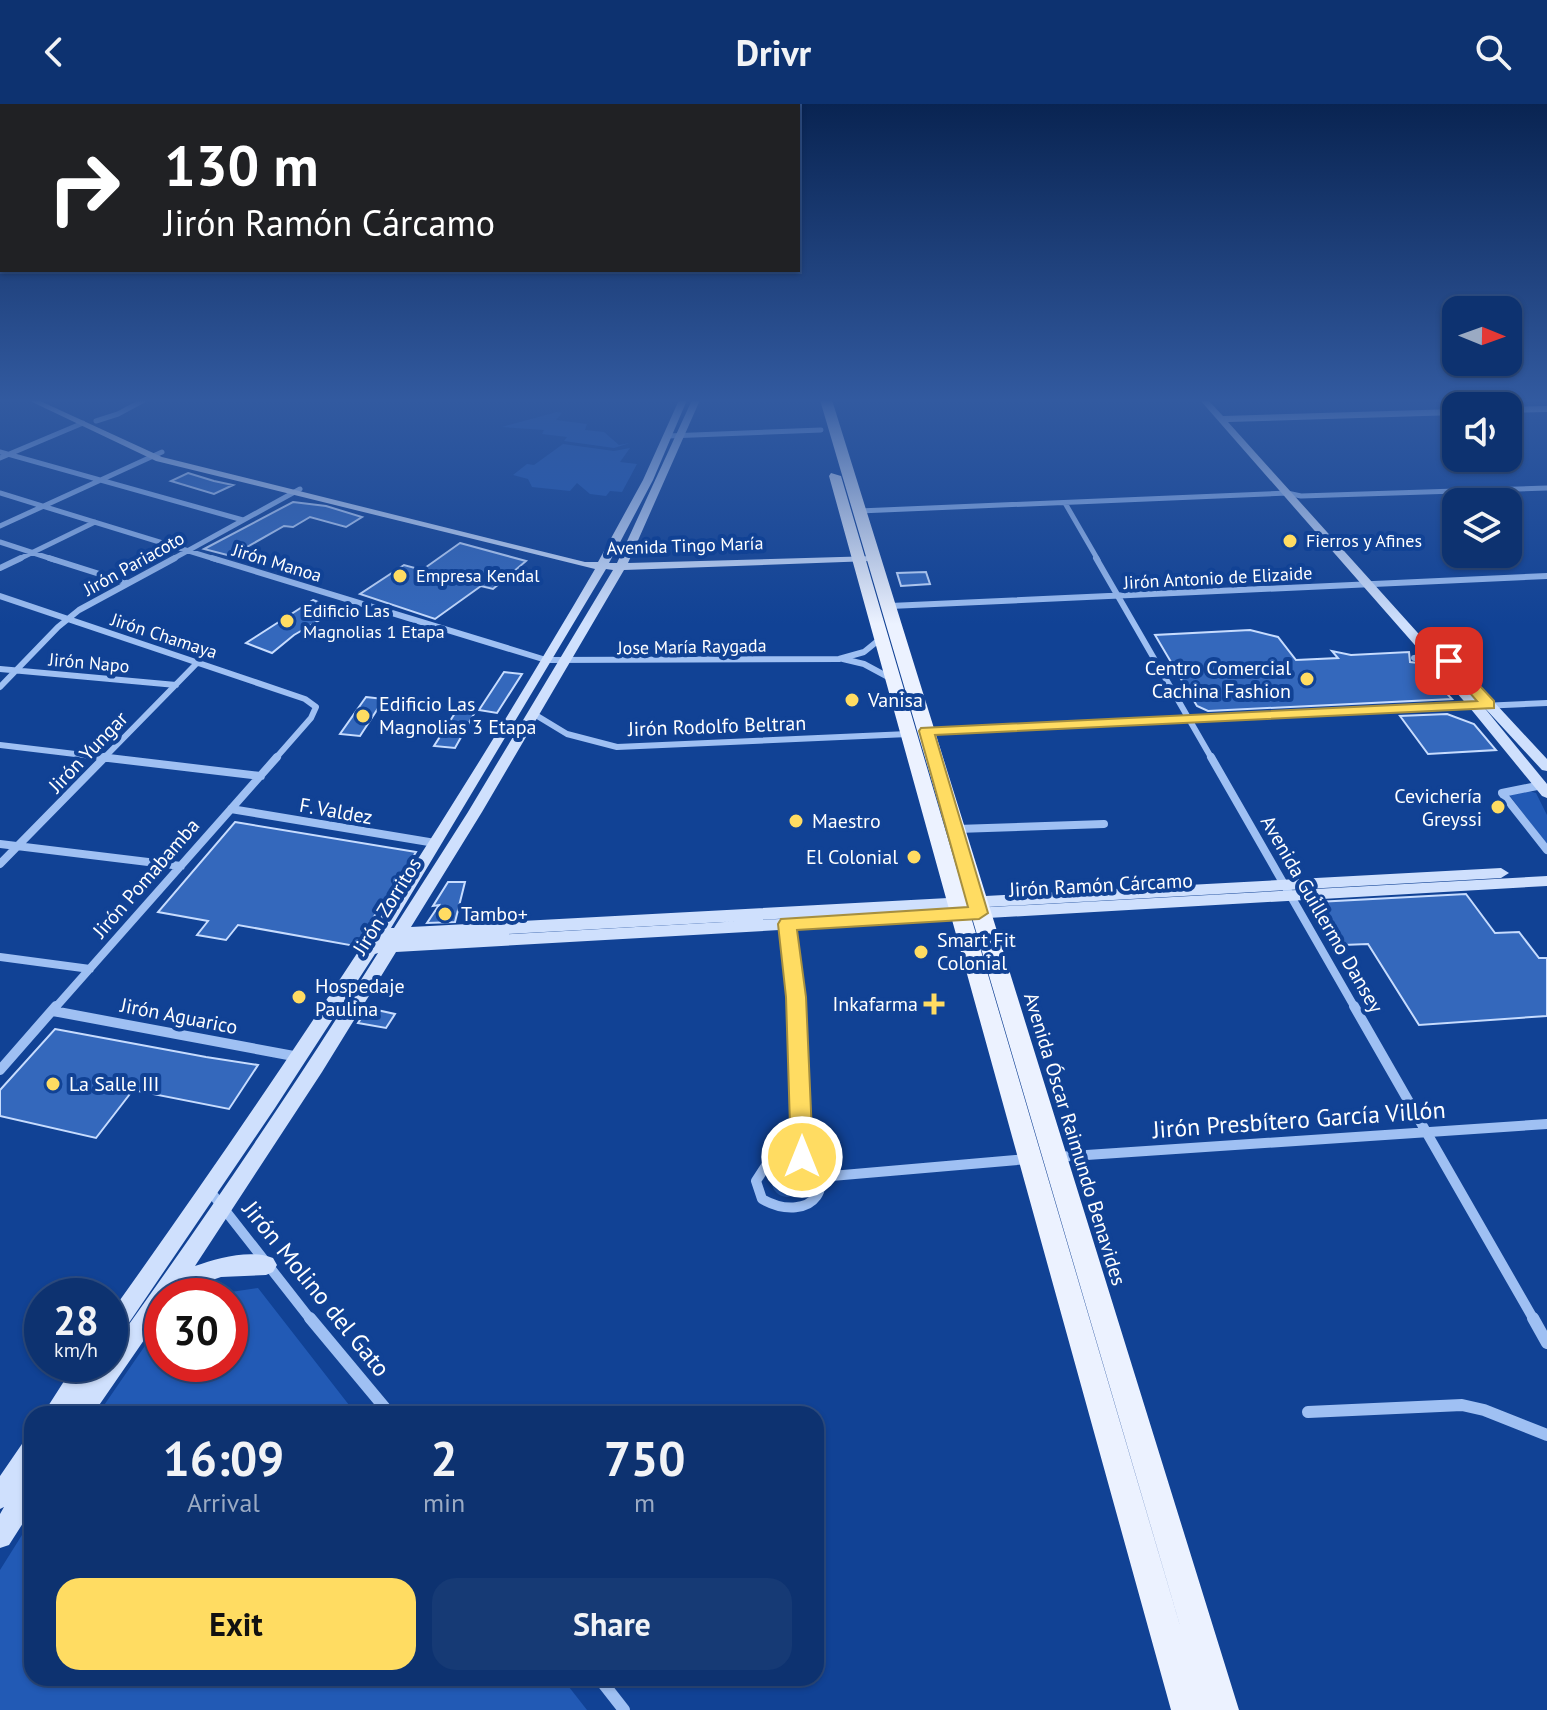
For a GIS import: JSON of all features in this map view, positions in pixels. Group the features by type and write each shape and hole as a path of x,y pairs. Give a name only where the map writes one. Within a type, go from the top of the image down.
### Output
{"main road":[{"name":"Avenida Tingo María","path":"234,475 296,492 370,501 604,563 866,553"},
{"name":"Jirón Zorritos","path":"128,1307 299,1057 385,940 435,843 604,563 648,475"},
{"name":"Jirón Zorritos","path":"173,1278 223,1209 385,940 534,714 622,564 664,475"},
{"name":"Avenida Óscar Raimundo Benavides","path":"835,475 846,512 890,606 955,829 967,908"},
{"name":"Avenida Óscar Raimundo Benavides","path":"850,475 861,511 881,637 908,734 967,908 1041,1158 1188,1710"},
{"path":"1272,475 1547,767"},
{"path":"1281,475 1545,789"},
{"name":"Jirón Ramón Cárcamo","path":"1288,891 1547,871"},
{"name":"Jirón Ramón Cárcamo","path":"385,940 1288,891 1547,881"},
{"name":"Jirón Ramón Cárcamo","path":"546,931 787,924 967,908"},
{"name":"Avenida Óscar Raimundo Benavides","path":"1041,1158 1222,1710"},
{"path":"190,1278 221,1267 266,1265"},
{"name":"Jirón Zorritos","path":"84,1406 144,1319"},
{"path":"60,1406 76,1382"},
{"path":"0,1497 24,1461"},
{"path":"0,1536 24,1499"}],"street":[{"path":"82,475 244,520"},
{"path":"0,526 110,475"},
{"path":"846,512 1287,493 1301,496 1547,488"},
{"name":"Jirón Pariacoto","path":"0,687 67,619 296,492"},
{"name":"Jirón Manoa","path":"0,493 546,660"},
{"name":"Avenida Guillermo Dansey","path":"1065,503 1547,1343"},
{"path":"0,568 96,522"},
{"path":"0,542 128,583"},
{"name":"Jirón Antonio de Elizaide","path":"890,606 1547,576"},
{"name":"Jirón Chamaya","path":"0,596 305,699 316,707"},
{"name":"Jose María Raygada","path":"546,660 839,659 864,652 881,637"},
{"path":"1414,658 1431,656"},
{"name":"Jose María Raygada","path":"839,659 875,669 894,681"},
{"name":"Jirón Yungar","path":"0,864 198,662"},
{"name":"Jirón Napo","path":"0,669 176,685"},
{"path":"926,731 1547,703"},
{"name":"Jirón Pomabamba","path":"0,1070 261,776 311,718 316,707"},
{"name":"Jirón Rodolfo Beltran","path":"534,714 567,734 617,747 908,734"},
{"path":"0,745 261,776"},
{"path":"1545,789 1502,793 1547,850"},
{"name":"F. Valdez","path":"231,809 435,843"},
{"path":"955,829 1104,824"},
{"path":"0,844 181,866"},
{"path":"787,924 796,997 802,1157"},
{"path":"0,957 90,969"},
{"name":"Jirón Aguarico","path":"53,1011 299,1057"},
{"name":"Jirón Presbítero García Villón","path":"820,1177 1041,1158 1547,1124"},
{"path":"781,1155 802,1157 817,1169 820,1177 817,1196 801,1209 780,1209 762,1199 756,1181 764,1164 781,1155"},
{"name":"Jirón Molino del Gato","path":"210,1191 266,1265 383,1406"},
{"path":"1308,1412 1462,1405 1484,1410 1547,1435"},
{"path":"605,1686 624,1710"}],"shaded area":[{"path":"513,475 631,475 622,492 610,491 606,496 590,494 577,483 570,491 532,487 528,479"},
{"path":"1507,792 1536,793 1547,815 1547,845"},
{"path":"787,1167 798,1171 802,1182 798,1193 787,1197 776,1193 772,1182 776,1171"},
{"path":"258,1288 350,1406 104,1406 120,1382 128,1382 128,1370 144,1347 144,1382 248,1382 248,1289"},
{"path":"24,1532 24,1686 568,1686 587,1710 0,1710 0,1570"}],"building":[{"path":"184,475 194,475 233,485 214,494 171,481"},
{"path":"293,502 326,506 362,517 346,527 310,517 293,527 284,526 231,556 204,549"},
{"path":"460,543 526,561 493,589 481,586 435,619 360,594 404,565 422,570"},
{"path":"926,572 930,584 901,586 897,573"},
{"path":"313,600 337,610 294,635 272,653 246,643"},
{"name":"Centro Comercial Cachina Fashion","path":"1250,630 1278,637 1296,660 1338,658 1332,651 1351,655 1409,652 1410,662 1419,663 1452,699 1208,711 1197,706 1155,635"},
{"path":"504,672 522,674 497,713 479,710"},
{"name":"Edificio Las Magnolias 3 Etapa","path":"366,697 384,699 360,736 340,734"},
{"name":"Edificio Las Magnolias 3 Etapa","path":"457,710 475,712 455,748 434,746"},
{"path":"1447,714 1474,724 1496,750 1428,754 1400,716"},
{"path":"235,822 416,852 355,946 238,925 226,940 197,935 208,921 158,912"},
{"path":"448,882 465,882 455,922 427,923 439,905 433,906"},
{"path":"1466,894 1495,933 1519,932 1539,958 1547,958 1547,1016 1419,1025 1368,944 1343,945 1317,902"},
{"path":"368,1008 395,1014 386,1028 358,1023"},
{"path":"55,1029 258,1065 229,1109 133,1090 96,1138 0,1116 0,1090"}],"place":[{"name":"Fierros y Afines","path":"1290,541"},
{"name":"Empresa Kendal","path":"400,576"},
{"name":"Edificio Las Magnolias 1 Etapa","path":"287,621"},
{"name":"Centro Comercial Cachina Fashion","path":"1307,679"},
{"name":"Vanisa","path":"852,700"},
{"name":"Edificio Las Magnolias 3 Etapa","path":"363,716"},
{"name":"Cevichería Greyssi","path":"1498,807"},
{"name":"Maestro","path":"796,821"},
{"name":"El Colonial","path":"914,857"},
{"name":"Tambo+","path":"445,914"},
{"name":"Smart Fit Colonial","path":"921,952"},
{"name":"Hospedaje Paulina","path":"299,997"},
{"name":"Inkafarma","path":"934,1004"},
{"name":"La Salle III","path":"53,1084"}],"route":[{"path":"802,1157 796,997 787,924 979,913 926,731 1489,705 1449,661"}]}
